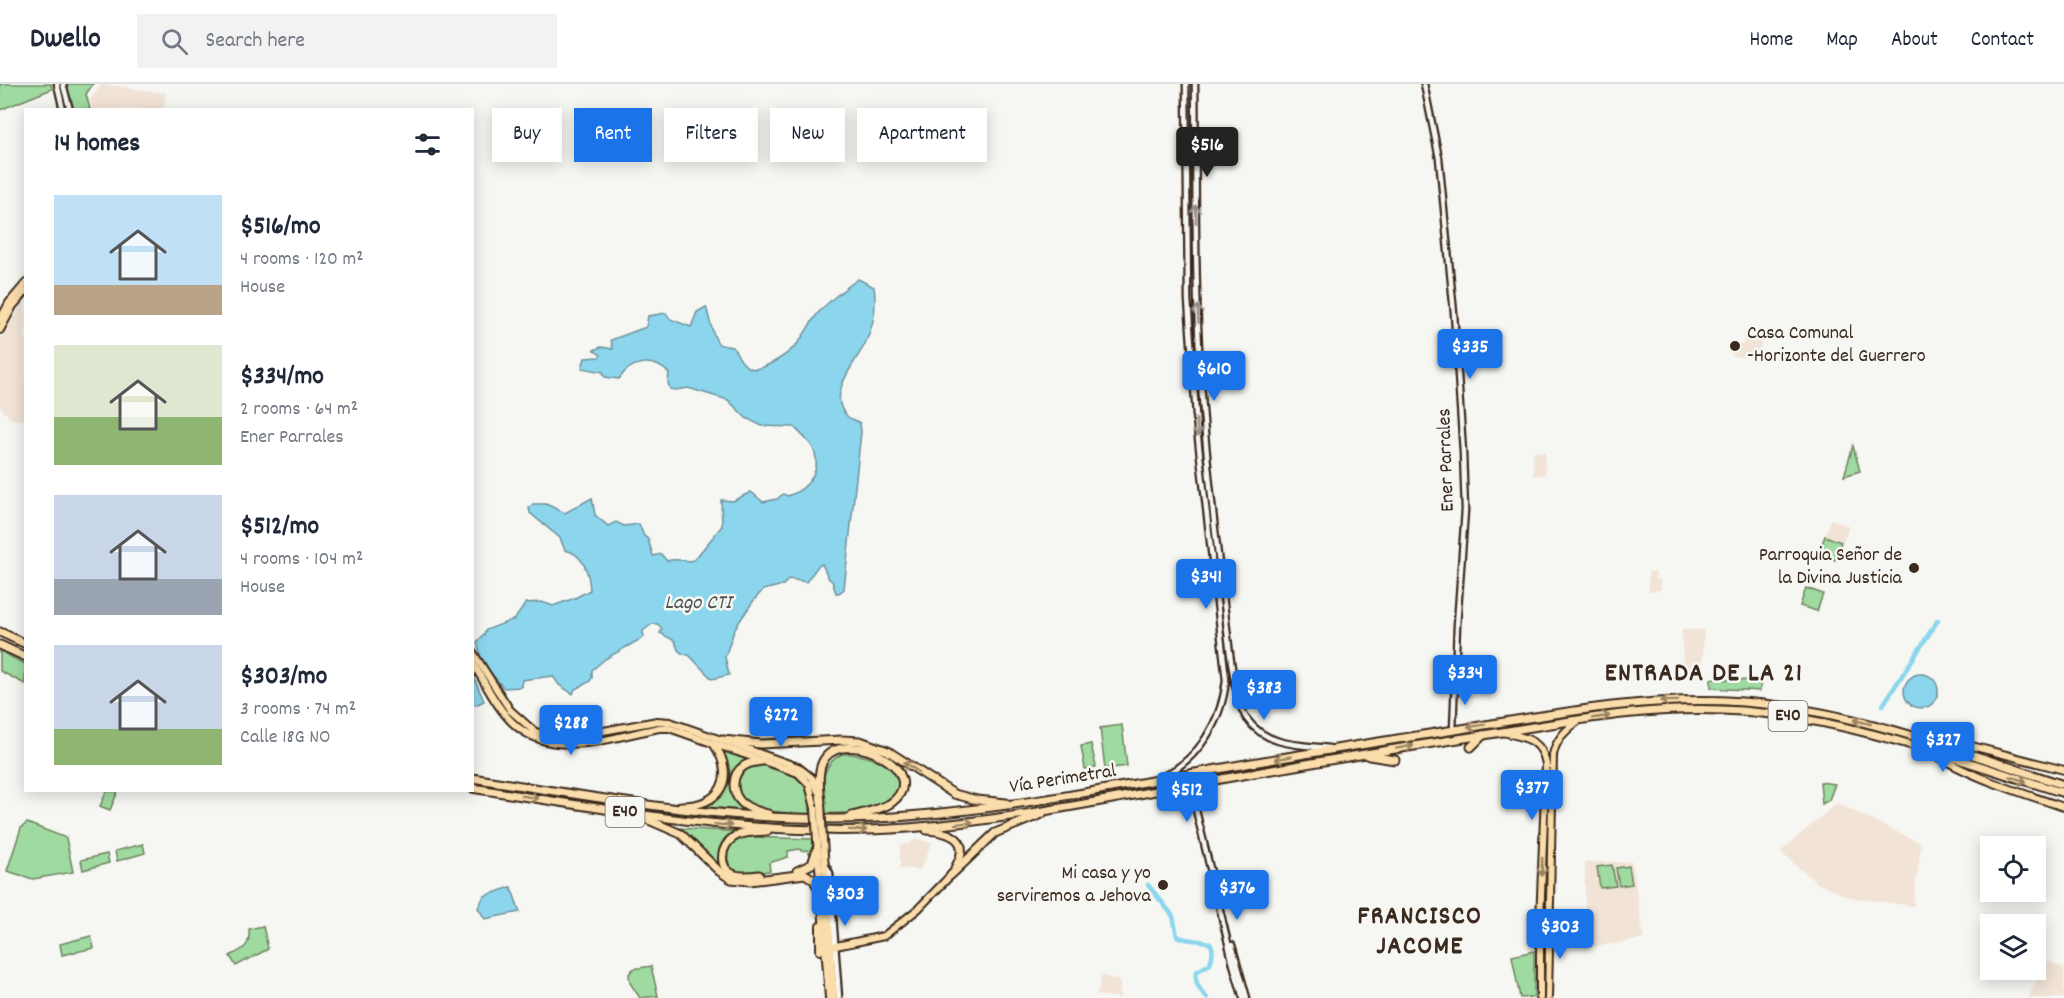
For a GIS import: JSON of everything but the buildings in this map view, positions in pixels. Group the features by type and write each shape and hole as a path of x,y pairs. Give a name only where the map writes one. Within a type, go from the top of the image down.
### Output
{"highway":[{"path":"0,632 24,643"},
{"path":"0,645 24,656"},
{"name":"Vía Perimetral","path":"474,778 652,807 718,814 791,819 906,816 1024,804 1340,748 1622,704 1719,701 1766,704 1881,726 2064,785"},
{"name":"Vía Perimetral","path":"474,788 718,825 778,829 906,828 972,822 1056,809 1363,755 1580,720 1655,711 1740,711 1830,723 1879,735 2064,793"},
{"path":"1471,747 1483,735"},
{"path":"652,807 695,805 710,800 717,794 723,785 724,760 706,738"},
{"path":"723,740 756,744 860,741 888,751 958,796 1024,804"},
{"path":"818,806 821,767 826,757 833,752 849,748 861,749 883,756 892,762 902,780 896,799 883,807 845,819"},
{"path":"1363,755 1395,760"},
{"path":"762,761 746,765 737,772 734,785 737,797 744,805 756,810 791,819"},
{"path":"607,809 652,821 679,833 719,871 733,879 750,881 805,874 814,880 821,897"},
{"path":"951,875 995,833 1056,809"},
{"path":"906,828 944,832 955,837 961,850 959,862 951,875"},
{"path":"778,829 742,834 731,840 722,852 726,868 733,874 744,876 798,871 812,864 819,843"}],"main road":[{"path":"0,320 14,296 24,285"},
{"path":"0,330 13,306 24,293"},
{"path":"474,654 510,710 536,732 566,738 601,736"},
{"path":"474,665 500,707 513,723 532,738 565,744 657,721 670,722 682,729 802,776 811,787 818,806"},
{"path":"1548,998 1553,754 1562,734 1580,720"},
{"path":"1502,732 1533,741 1544,754 1546,774 1540,922 1540,998"},
{"path":"706,738 723,740 804,770 815,783 829,998"},
{"name":"Vía Perimetral","path":"1938,744 1964,744 2064,770"},
{"name":"Vía Perimetral","path":"1933,752 1966,771 2064,807"},
{"path":"819,843 825,864 833,947 834,998"},
{"path":"833,947 884,936 918,909 951,875"},
{"path":"820,951 819,904 821,897"},
{"path":"1540,922 1549,922"}],"street":[{"path":"57,84 63,108"},
{"path":"63,84 69,108"},
{"path":"1145,783 1168,774 1201,745 1212,728 1223,700 1225,670 1207,533 1197,430 1188,285 1186,84"},
{"path":"1195,84 1197,285 1205,429 1219,568 1238,698 1244,713 1260,732 1274,740 1290,744 1340,748"},
{"name":"Ener Parrales","path":"1424,84 1439,158 1462,425 1464,510 1453,730"},
{"path":"1212,569 1219,568"},
{"path":"1190,785 1245,998"},
{"path":"833,947 839,998"}],"shaded area":[{"path":"102,84 166,93 163,108 93,108 90,99"},
{"path":"24,300 24,419 11,419 0,407 0,340"},
{"path":"1763,333 1758,358 1732,356 1732,349 1737,349 1738,344 1743,344 1744,335"},
{"path":"1533,452 1545,452 1545,475 1533,475"},
{"path":"1831,519 1849,526 1843,542 1825,535"},
{"path":"1648,572 1655,572 1656,580 1660,580 1661,590 1649,591"},
{"path":"1682,630 1704,630 1702,676 1683,678"},
{"path":"1837,803 1920,843 1913,906 1849,897 1817,883 1780,852"},
{"path":"915,839 932,843 920,870 900,868 900,845 909,844"},
{"path":"1585,862 1632,862 1644,939 1585,948"},
{"path":"2047,961 2064,968 2064,998 2028,998 2037,980 2046,980"},
{"path":"1102,975 1120,981 1120,998 1097,995"}],"green space":[{"path":"0,84 51,84 52,89 0,110"},
{"path":"66,84 93,84 86,94 90,108 72,108"},
{"path":"1853,446 1860,471 1844,476"},
{"path":"1825,536 1841,542 1835,560 1818,554"},
{"path":"1806,588 1823,594 1817,611 1800,606"},
{"path":"0,651 24,663 24,683 0,671"},
{"path":"1711,679 1761,681 1760,691 1711,688"},
{"path":"1122,725 1127,766 1105,769 1100,728"},
{"path":"1091,744 1096,767 1085,769 1081,746"},
{"path":"722,750 753,759 738,769 734,796 753,811 706,807 721,795 729,782 729,767"},
{"path":"842,754 865,757 894,770 900,775 896,795 890,801 874,808 853,812 826,813 823,796 825,772 834,759"},
{"path":"754,765 776,768 798,779 808,793 810,814 766,810 745,802 739,795 737,782 742,773"},
{"path":"1820,782 1835,784 1829,800 1822,804"},
{"path":"107,792 118,792 110,810 100,806"},
{"path":"27,823 66,838 73,872 33,879 7,871 21,828"},
{"path":"679,828 741,832 729,837 721,847 720,858 728,874"},
{"path":"750,837 814,839 814,854 800,849 788,851 788,857 769,863 770,871 742,874 730,868 728,852 737,839"},
{"path":"143,844 145,853 117,861 115,851"},
{"path":"107,854 109,863 83,870 81,860"},
{"path":"1612,865 1616,886 1600,888 1597,867"},
{"path":"1629,866 1632,884 1619,886 1616,868"},
{"path":"263,926 268,949 236,966 230,956 246,946 249,940 249,929"},
{"path":"91,936 94,948 62,955 60,944"},
{"path":"1534,951 1534,997 1520,998 1512,956"},
{"path":"651,966 658,996 640,998 630,983 629,974 633,969"}],"water":[{"name":"Lago CTI","path":"858,279 874,287 875,302 872,325 867,339 848,371 840,390 839,400 842,409 848,417 860,423 861,432 844,589 836,593 822,564 806,582 789,579 783,585 763,590 735,628 725,657 729,675 712,679 689,655 678,650 675,641 660,633 662,629 658,624 652,624 643,631 644,637 605,659 592,670 592,678 589,682 575,689 573,694 559,685 553,676 522,680 521,687 504,688 489,671 474,678 474,659 480,654 477,642 486,630 515,619 526,603 542,602 553,606 590,590 587,570 581,560 577,555 565,550 560,538 530,513 529,508 533,504 546,504 565,513 592,498 595,515 608,526 616,522 624,526 639,524 644,536 648,539 653,556 661,554 667,561 691,561 722,526 721,500 733,501 751,492 763,502 777,499 783,494 788,496 802,489 815,471 816,456 813,448 794,427 762,426 746,418 728,400 688,388 670,389 669,373 656,365 642,363 636,365 619,379 605,377 603,372 582,368 585,358 599,357 601,355 594,350 601,347 613,349 611,340 646,327 648,316 666,313 670,319 691,327 697,312 706,307 717,342 733,347 747,367 755,369 769,365 794,347 813,319 838,294"},
{"path":"1921,674 1933,679 1938,691 1933,703 1921,708 1909,703 1904,691 1909,679"},
{"name":"Lago CTI","path":"474,678 484,701 474,704"},
{"path":"511,887 520,912 485,919 478,908 484,896"}],"waterway":[{"path":"1883,705 1938,620"},
{"path":"1148,885 1173,916 1177,936 1204,941 1212,947 1210,964 1196,972 1198,986 1207,998"}],"place":[{"name":"Casa Comunal -Horizonte del Guerrero","path":"1735,346"},
{"name":"Parroquia Señor de la Divina Justicia","path":"1914,568"},
{"name":"Mi casa y yo serviremos a Jehova","path":"1163,885"}],"district":[{"name":"ENTRADA DE LA 21","path":"1704,674"},
{"name":"FRANCISCO JACOME","path":"1420,932"}]}
